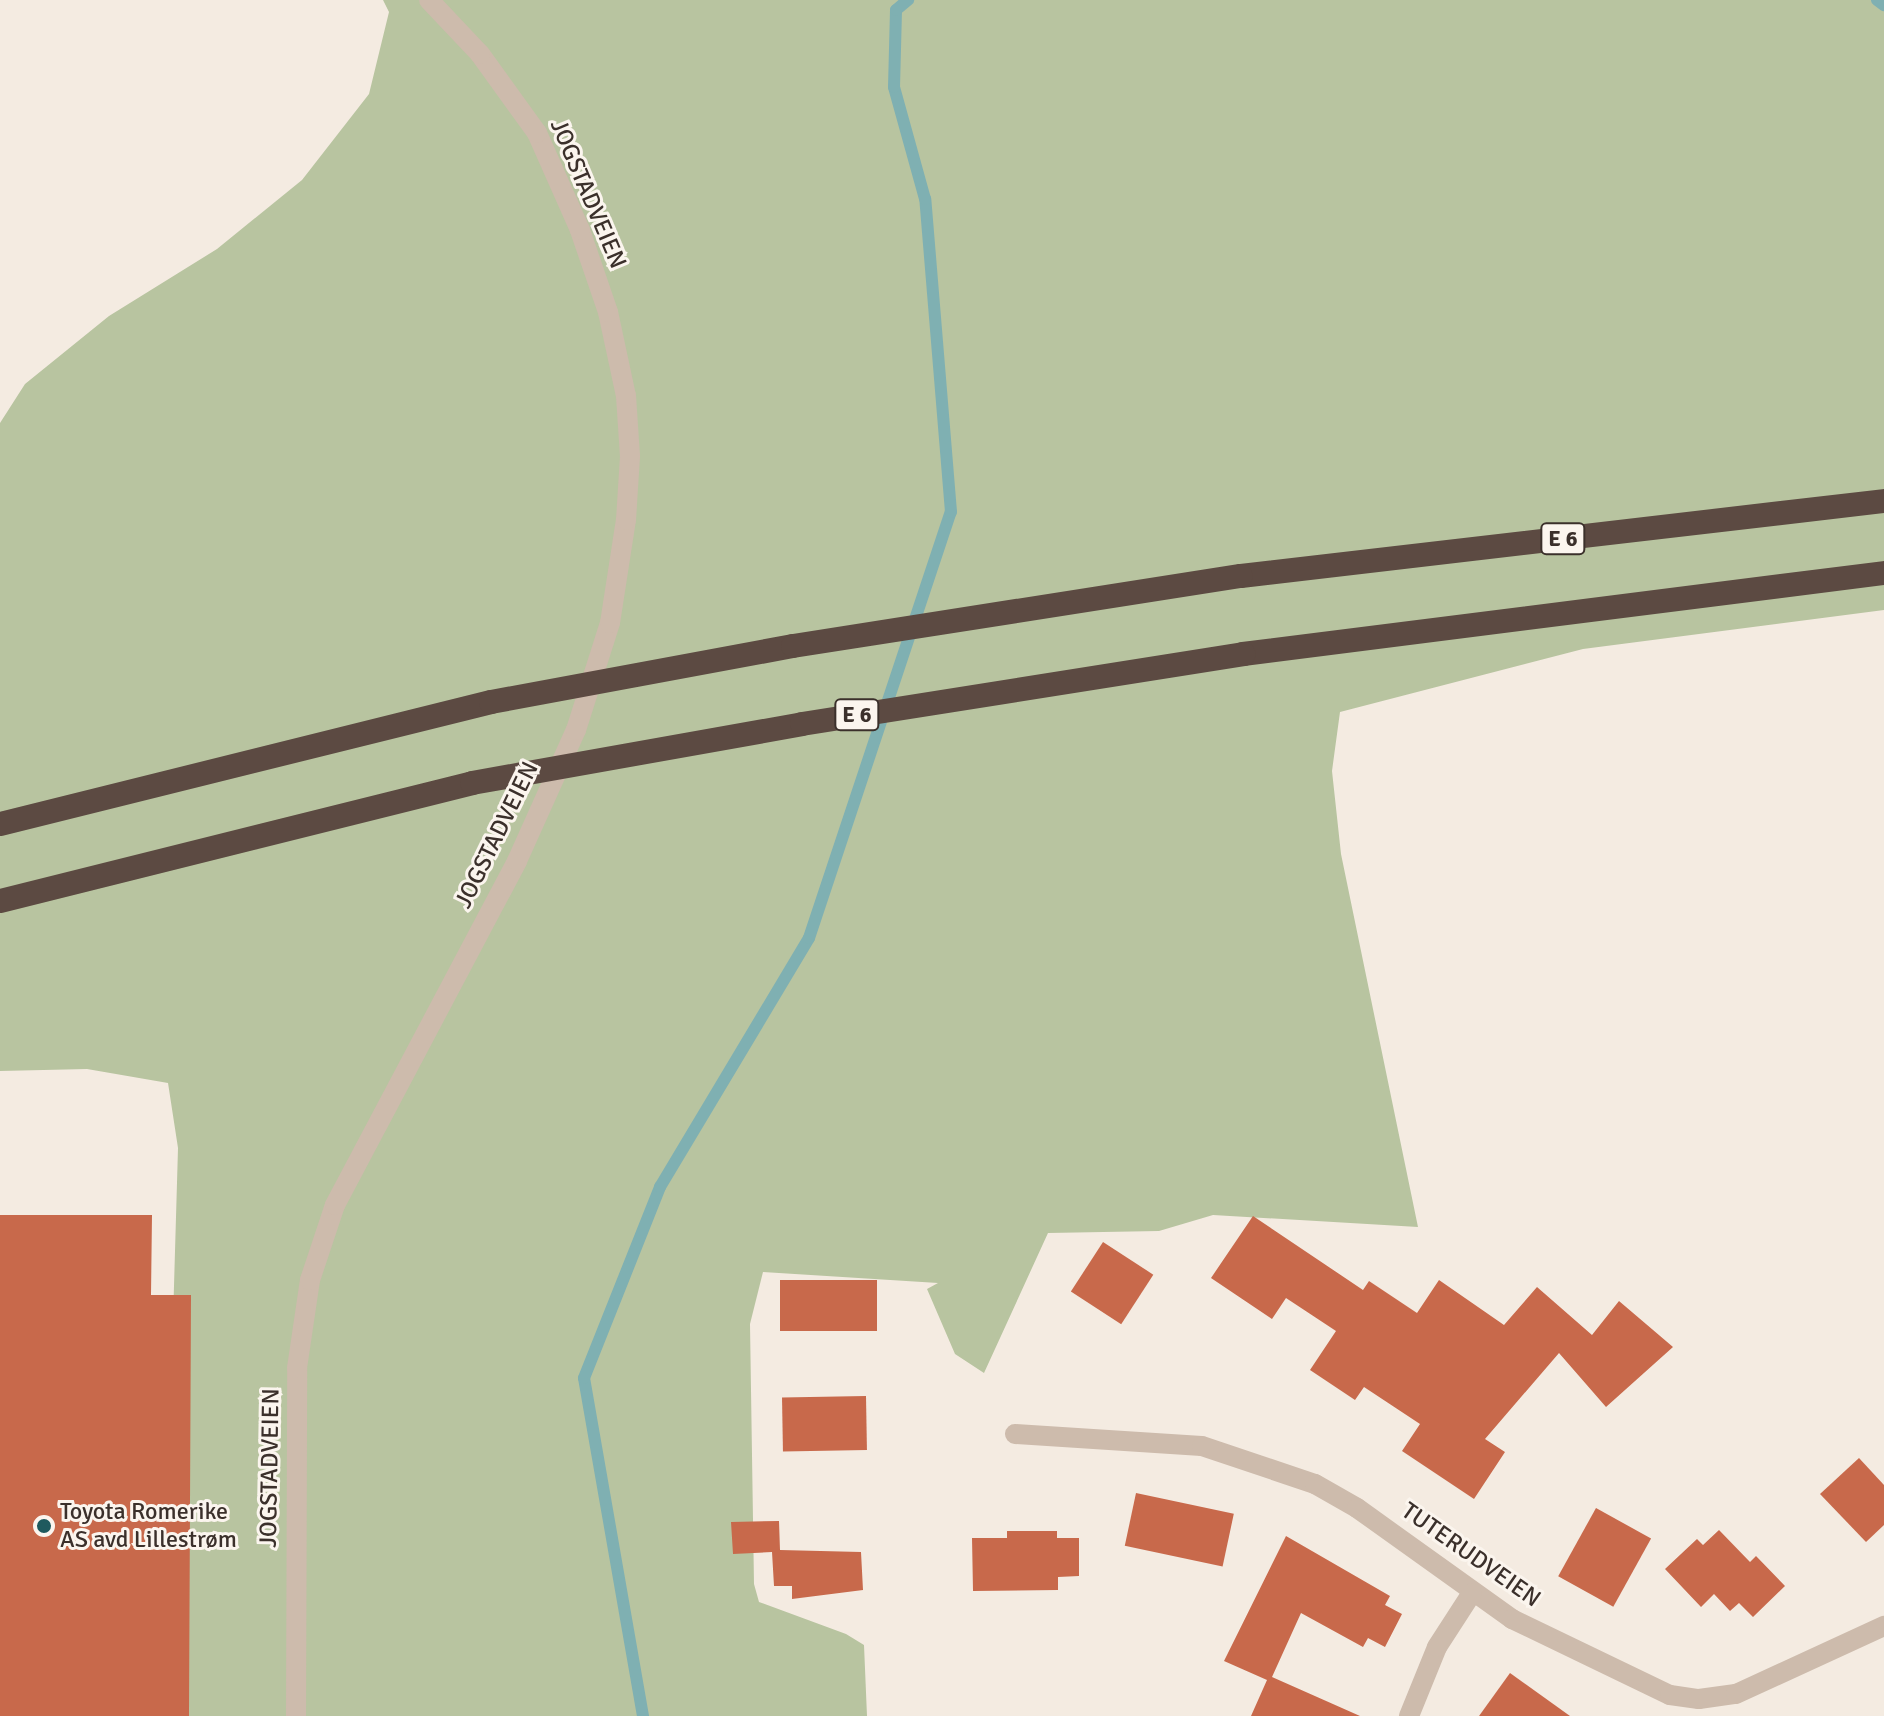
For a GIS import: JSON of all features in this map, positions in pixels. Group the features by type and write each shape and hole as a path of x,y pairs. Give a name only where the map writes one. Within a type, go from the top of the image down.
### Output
{"highway":[{"name":"E 6","path":"0,824 491,702 793,646 1241,576 1884,501"},
{"name":"E 6","path":"0,901 472,783 802,724 1243,654 1884,573"}],"street":[{"name":"JOGSTADVEIEN","path":"296,1716 297,1368 310,1280 335,1205 517,861 576,730 610,623 626,520 630,456 626,396 608,312 580,230 537,133 480,54 429,0"},
{"name":"TUTERUDVEIEN","path":"1015,1434 1202,1446 1315,1484 1357,1508 1472,1593 1642,1685 1699,1699 1736,1694 1884,1626"},
{"path":"1409,1716 1437,1647 1472,1593"}],"green space":[{"path":"383,0 1884,0 1884,610 1583,649 1340,712 1332,771 1341,854 1418,1227 1213,1215 1159,1231 1048,1233 984,1373 955,1354 927,1289 938,1283 763,1272 750,1324 754,1584 759,1602 846,1634 864,1645 867,1716 149,1716 171,1389 178,1148 168,1083 87,1069 0,1071 0,423 25,384 109,316 217,249 302,180 369,94 389,12"}],"building":[{"path":"0,1215 152,1215 151,1295 191,1295 189,1716 0,1716"},
{"path":"1253,1216 1363,1290 1369,1281 1417,1313 1439,1280 1504,1325 1537,1287 1592,1335 1619,1301 1673,1347 1606,1407 1559,1353 1485,1439 1505,1452 1474,1499 1402,1451 1420,1424 1364,1387 1355,1400 1310,1370 1336,1331 1286,1298 1272,1319 1211,1278"},
{"path":"1103,1242 1153,1275 1121,1324 1071,1291"},
{"path":"780,1280 877,1280 877,1331 780,1331"},
{"path":"866,1396 867,1450 783,1451 782,1397"},
{"path":"1859,1458 1884,1485 1884,1525 1866,1542 1820,1494"},
{"path":"1136,1493 1234,1514 1223,1567 1125,1546"},
{"path":"1596,1508 1651,1539 1613,1607 1558,1576"},
{"path":"779,1521 780,1550 861,1552 863,1590 792,1599 792,1586 774,1586 772,1552 733,1554 731,1522"},
{"path":"1719,1530 1750,1562 1756,1556 1785,1586 1753,1617 1739,1603 1730,1611 1714,1594 1701,1607 1665,1569 1697,1539 1703,1545"},
{"path":"1007,1531 1057,1531 1057,1538 1079,1538 1079,1576 1058,1577 1058,1590 973,1591 972,1538 1007,1538"},
{"path":"1286,1536 1390,1596 1385,1605 1402,1614 1385,1647 1368,1638 1363,1647 1301,1613 1272,1677 1360,1716 1251,1716 1267,1680 1224,1661"},
{"path":"1510,1673 1570,1716 1479,1716"}],"waterway":[{"path":"643,1716 584,1378 660,1187 809,938 951,512 925,199 894,87 896,10 908,0"},
{"path":"1877,0 1884,5"}],"place":[{"name":"Toyota Romerike AS avd Lillestrøm","path":"44,1526"}]}
